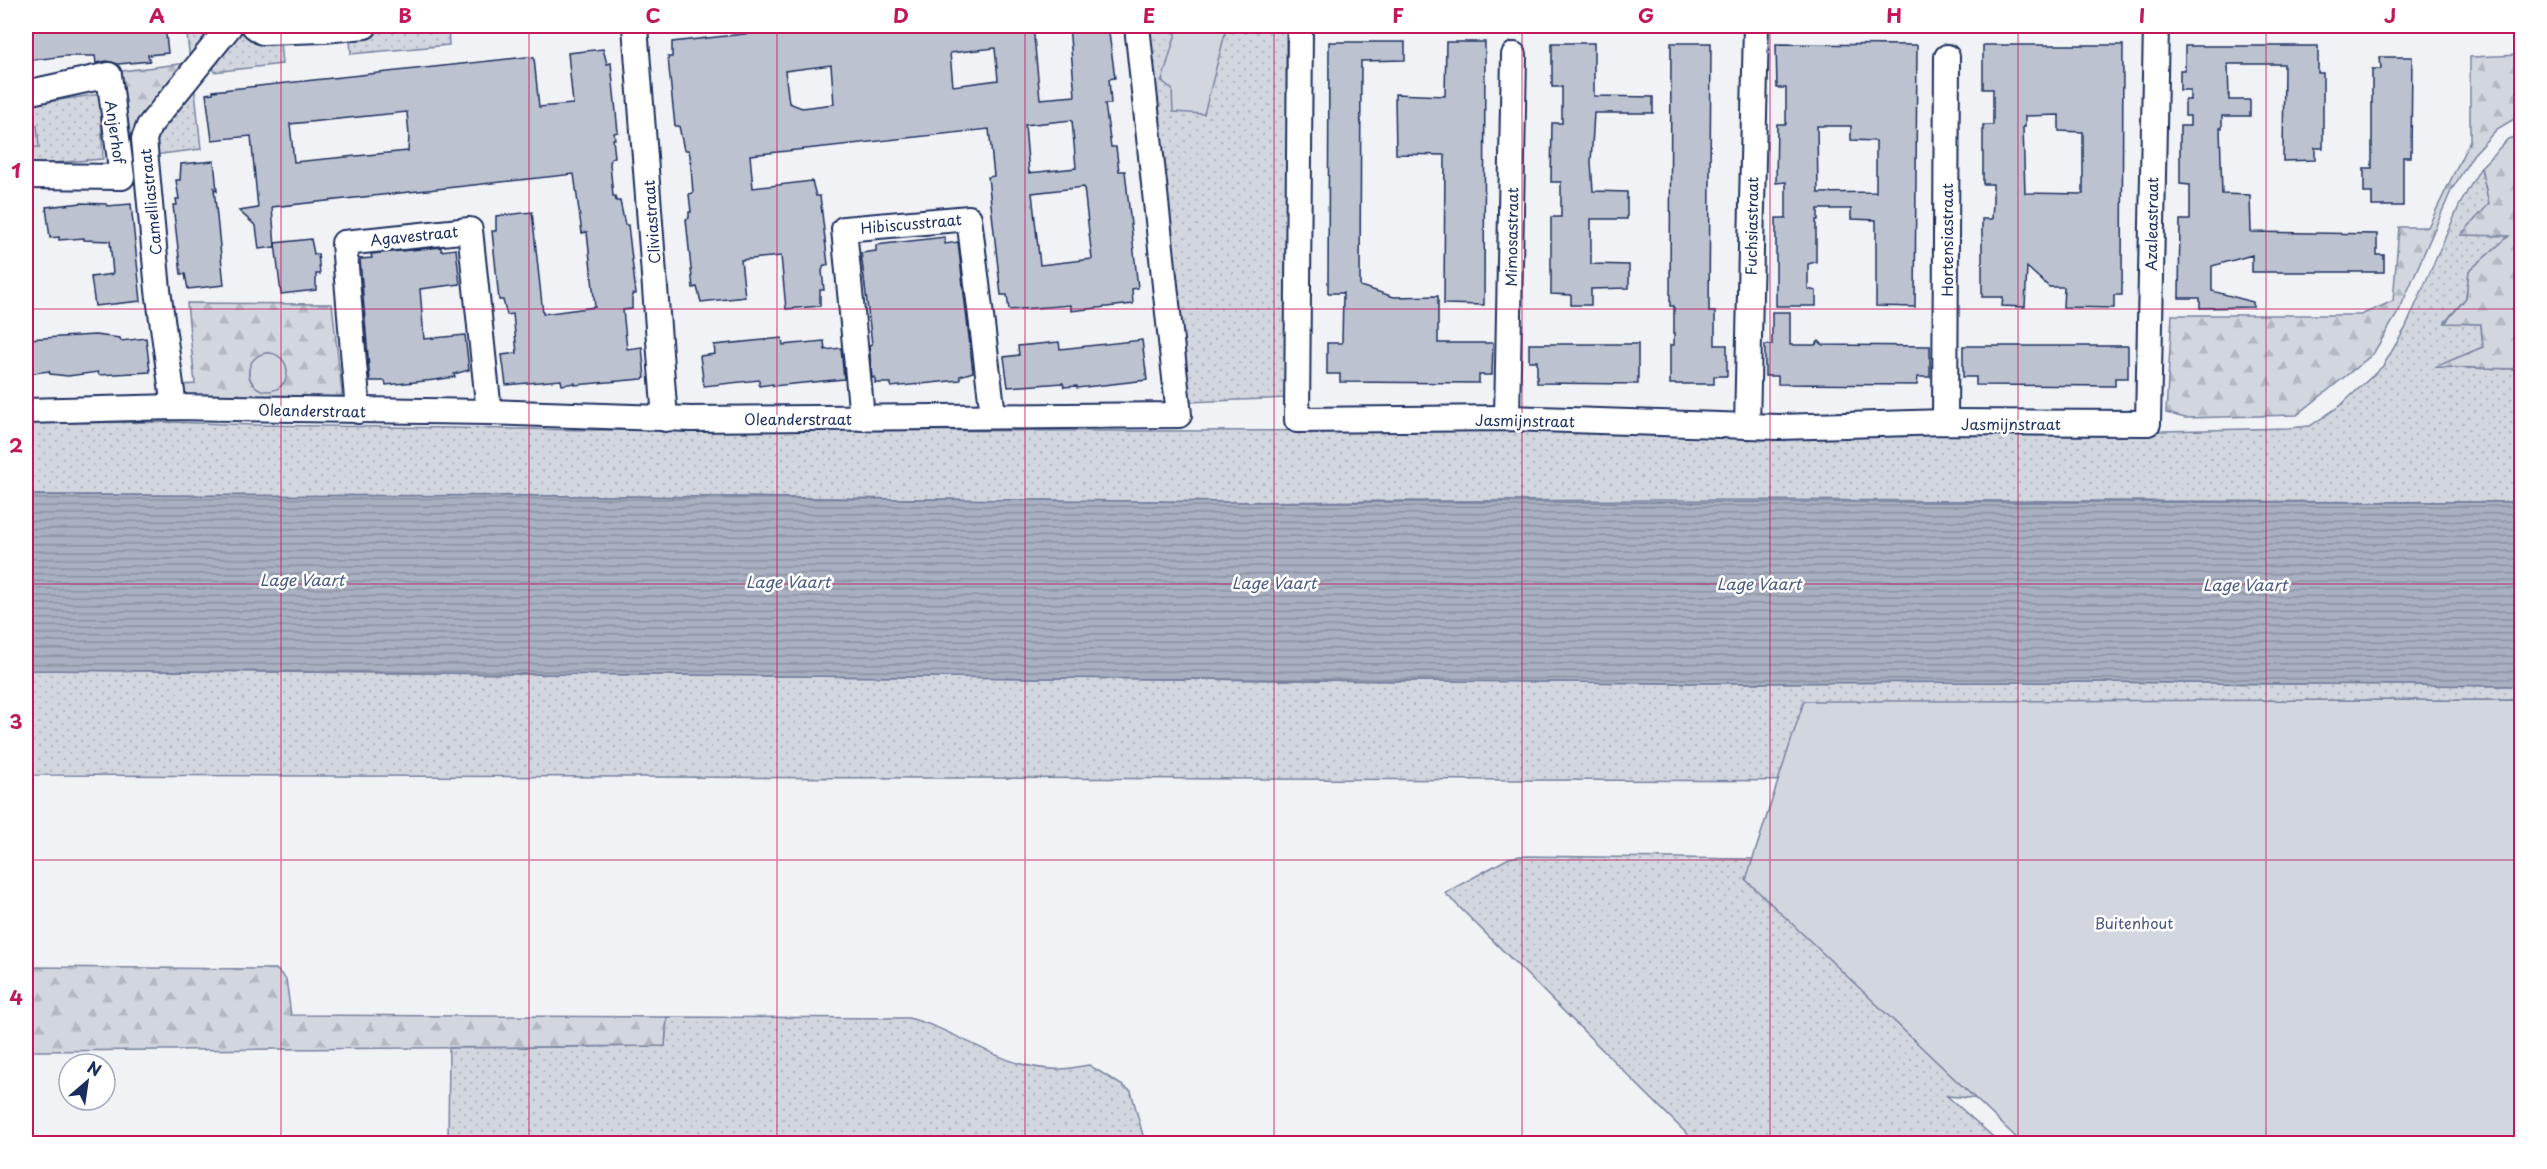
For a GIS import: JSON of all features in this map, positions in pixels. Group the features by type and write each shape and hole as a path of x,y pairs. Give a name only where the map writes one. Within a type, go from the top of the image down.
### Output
{"street":[{"name":"Camelliastraat","path":"174,407 158,290 144,140 149,126 230,26"},
{"path":"254,26 262,32 365,26"},
{"name":"Cliviastraat","path":"636,26 666,419"},
{"name":"Oleanderstraat","path":"26,411 174,407 489,412 666,419 1179,415 1137,26"},
{"name":"Jasmijnstraat","path":"1300,26 1297,420 1507,418 1779,427 1945,423 2148,423"},
{"name":"Fuchsiastraat","path":"1747,426 1756,26"},
{"name":"Azaleastraat","path":"2148,423 2156,26"},
{"name":"Mimosastraat","path":"1507,418 1514,55"},
{"name":"Hortensiastraat","path":"1945,423 1947,57"},
{"name":"Anjerhof","path":"26,93 109,75 122,177 26,176"},
{"name":"Hibiscusstraat","path":"862,418 844,229 969,218 993,415"},
{"name":"Agavestraat","path":"358,411 344,243 470,230 489,412"}],"green space":[{"path":"186,26 217,26 190,61"},
{"path":"349,26 448,26 449,45 351,54"},
{"path":"1147,26 1286,26 1289,398 1188,402"},
{"path":"1178,26 1227,26 1204,114 1173,112 1172,89 1162,81"},
{"path":"238,32 280,41 282,64 214,72 212,59"},
{"path":"2521,55 2521,115 2497,129 2473,155 2451,191 2399,311 2373,354 2297,415 2185,418 2166,413 2172,315 2361,315 2393,301 2399,227 2428,227 2470,140 2470,57"},
{"path":"188,63 138,154 132,155 122,71"},
{"path":"194,82 201,149 154,155 154,131"},
{"path":"100,94 103,159 26,165 26,105"},
{"path":"37,125 39,147 26,148 26,126"},
{"path":"2521,135 2521,369 2435,367 2483,347 2481,324 2445,323 2466,298 2469,271 2509,236 2461,235 2489,204 2481,167 2508,139"},
{"path":"2481,167 2489,204 2510,236 2469,271 2466,298 2445,322 2481,324 2483,347 2437,367 2521,369 2522,502 1656,500 1236,502 606,496 26,495 26,423 169,422 589,430 1128,431 1981,429 2163,431 2310,426 2341,405 2383,366 2405,329 2459,206"},
{"path":"187,303 332,304 342,393 335,406 184,400 179,385 195,384","holes":["267,353 280,359 287,371 278,388 268,390 253,384 249,371 251,364"]},
{"path":"268,353 275,354 281,359 286,365 286,379 281,385 275,390 268,391 261,390 255,385 250,379 249,372 250,365 255,359 261,354"},
{"path":"26,670 1678,683 2090,682 2521,686 2521,1143 2489,1143 1947,1096 2000,1143 1696,1143 1445,893 1509,858 1520,856 1754,859 1849,781 26,775"},
{"name":"Buitenhout","path":"2521,700 2522,1017 2517,1143 2022,1143 1746,880 1804,701"},
{"path":"26,967 276,969 286,979 291,1015 667,1017 665,1046 31,1051 31,1014 26,1014"},
{"path":"667,1017 908,1018 946,1031 1021,1064 1061,1069 1089,1065 1131,1091 1145,1143 448,1144 449,1048 665,1046"}],"water":[{"name":"Lage Vaart","path":"26,495 606,496 1236,502 2521,502 2521,686 2090,682 1678,683 26,670"}],"building":[{"path":"36,26 165,26 168,53 148,55 150,61 118,64 107,61 96,63 95,56 65,56 26,61 26,29 36,28"},
{"path":"815,26 1033,26 1040,99 1075,96 1069,26 1108,26 1115,78 1109,79 1111,104 1105,104 1111,147 1116,147 1119,171 1125,171 1138,288 1132,289 1133,304 1071,311 1071,305 1009,310 1007,295 1001,295 988,177 994,176 989,129 750,155 753,188 812,181 816,196 820,196 828,265 824,265 822,271 824,290 820,290 820,306 786,309 781,256 741,260 745,297 701,302 697,287 693,288 686,219 689,218 689,212 691,212 689,194 693,193 690,155 688,150 684,150 679,126 675,126 668,57 672,57 672,42","holes":["995,48 998,80 953,86 950,53","831,65 834,104 802,108 789,103 785,71","1072,120 1076,168 1029,173 1025,125","1084,187 1092,259 1040,265 1032,193"]},
{"path":"1329,42 1405,42 1405,60 1361,61 1360,286 1394,297 1438,296 1438,343 1493,343 1492,375 1479,375 1479,383 1340,382 1340,374 1327,374 1327,343 1342,343 1343,293 1328,293"},
{"path":"1446,42 1485,42 1484,305 1444,304 1445,155 1396,154 1395,94 1445,96"},
{"path":"1552,43 1594,43 1594,96 1653,97 1653,113 1594,113 1591,162 1593,191 1627,192 1627,219 1591,219 1591,264 1629,265 1629,288 1591,289 1591,305 1571,305 1571,295 1551,294 1551,217 1561,217 1561,182 1551,182 1552,123 1562,123 1562,87 1552,87"},
{"path":"1671,43 1711,43 1709,312 1715,312 1715,345 1727,345 1727,376 1714,376 1714,384 1670,384 1670,345 1674,345 1674,306 1670,306"},
{"path":"1776,44 1917,45 1915,307 1876,306 1876,220 1851,219 1851,209 1818,209 1816,262 1808,264 1808,289 1816,291 1816,306 1776,306 1776,218 1786,218 1786,182 1776,183 1777,124 1786,124 1786,88 1777,88","holes":["1817,126 1851,126 1851,140 1876,141 1876,192 1818,193"]},
{"path":"1983,45 2123,45 2122,295 2114,295 2114,308 2063,307 2064,287 2049,287 2027,267 2025,307 2002,306 2003,297 1982,297 1982,219 1992,219 1993,201 1993,184 1983,184 1983,125 1993,125 1993,89 1983,89","holes":["2059,115 2059,131 2083,132 2083,194 2025,193 2023,127 2025,127 2025,116"]},
{"path":"2185,46 2318,46 2318,73 2323,73 2323,148 2315,148 2315,160 2283,161 2284,64 2228,64 2229,100 2250,100 2250,116 2222,116 2222,128 2220,128 2222,194 2250,195 2251,232 2377,234 2377,255 2384,255 2384,272 2252,272 2252,255 2212,266 2212,291 2253,302 2253,307 2200,308 2200,298 2179,298 2180,220 2190,220 2190,185 2180,184 2180,126 2190,126 2190,116 2185,116 2185,100 2190,100 2190,90 2180,90 2180,70 2185,70"},
{"path":"603,49 607,64 611,63 618,132 614,133 615,157 611,158 610,164 613,196 616,201 620,201 625,225 628,225 636,294 632,294 632,309 623,310 627,349 642,347 645,378 642,379 575,385 575,383 562,385 561,380 506,385 502,355 517,353 513,314 507,315 503,300 499,300 492,231 496,231 496,216 532,212 543,314 595,307 587,232 582,233 574,174 272,207 275,247 259,249 256,226 239,211 258,208 251,136 212,140 206,94 213,93 213,91 527,57 534,58 539,107 573,104 568,53","holes":["407,112 408,151 294,162 290,124"]},
{"path":"2380,57 2412,57 2411,157 2403,157 2403,206 2372,206 2372,193 2364,193 2364,168 2372,168 2372,69 2381,69"},
{"path":"214,161 217,191 214,188 224,285 188,289 185,274 181,274 173,205 177,205 176,199 179,199 176,180 180,180 181,164"},
{"path":"82,203 106,204 107,206 131,204 141,301 95,306 91,277 113,274 110,241 50,238 46,207"},
{"path":"945,237 945,244 958,242 973,372 960,376 960,380 891,387 891,383 875,383 875,377 872,378 869,345 872,344 861,253 876,251 876,245"},
{"path":"311,239 314,254 318,254 320,274 316,274 316,290 281,294 275,243"},
{"path":"441,247 441,251 456,249 460,284 420,289 424,339 465,335 469,370 454,374 455,377 435,380 386,385 385,381 370,381 360,259 372,258 371,254"},
{"path":"1772,312 1790,312 1790,345 1815,345 1819,341 1823,345 1930,346 1930,377 1918,377 1917,385 1778,384 1778,376 1765,376 1765,345 1772,345"},
{"path":"95,335 120,338 121,341 146,338 150,372 99,375 98,372 68,376 50,374 49,371 26,374 26,339"},
{"path":"782,338 783,345 824,341 825,350 841,348 844,379 773,386 773,384 759,386 759,380 704,386 700,356 715,354 714,345"},
{"path":"1142,340 1147,380 1077,388 1077,386 1064,387 1063,383 1008,387 1004,357 1019,355 1018,346 1059,342 1060,349"},
{"path":"1529,344 1638,344 1638,384 1537,383 1537,361 1529,361"},
{"path":"1963,346 2128,346 2128,378 2115,378 2115,386 1976,385 1976,377 1963,377"}]}
